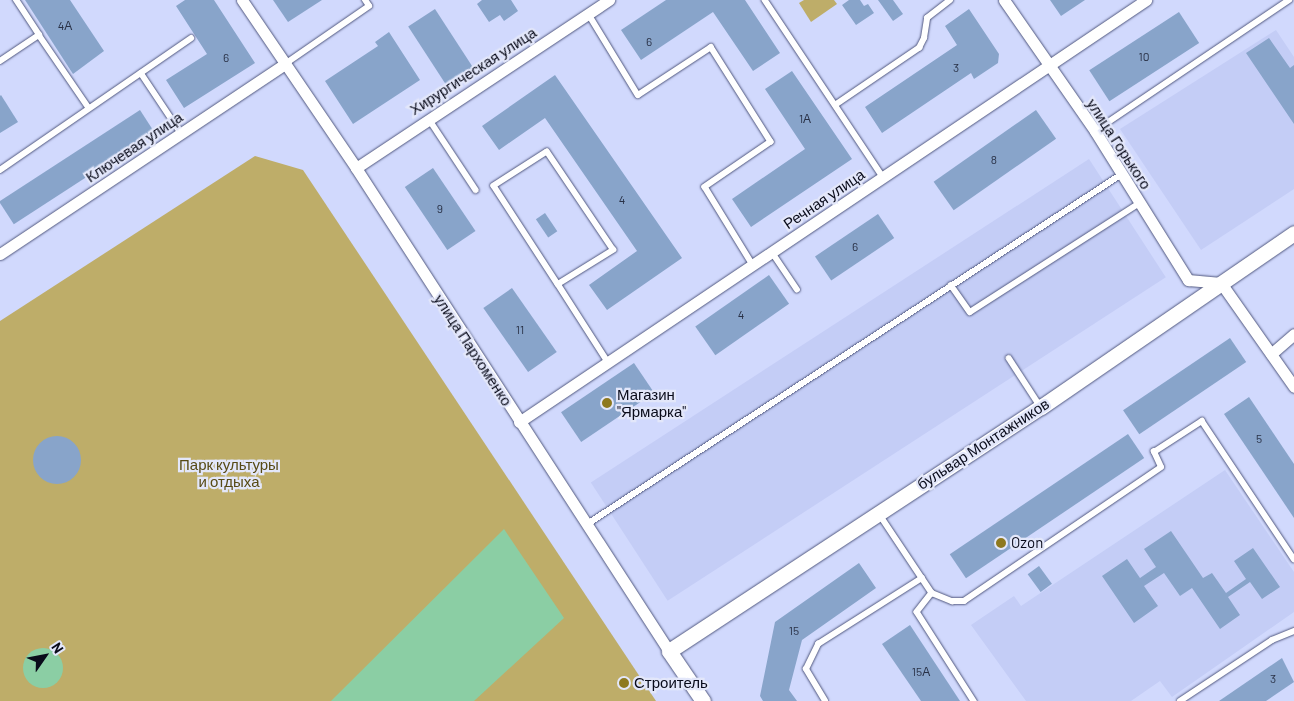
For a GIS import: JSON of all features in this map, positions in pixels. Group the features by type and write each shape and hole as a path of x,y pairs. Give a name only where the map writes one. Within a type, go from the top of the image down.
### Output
{"street":[{"name":"улица Пархоменко","path":"242,0 356,168 586,525 703,701"},
{"name":"Хирургическая улица","path":"356,168 428,118 609,0"},
{"name":"улица Горького","path":"1004,0 1047,66 1095,131 1188,280 1221,283"},
{"name":"Речная улица","path":"519,422 1146,0"},
{"name":"Ключевая улица","path":"0,254 285,64"},
{"name":"бульвар Монтажников","path":"669,651 1041,407 1294,233"},
{"path":"1221,283 1294,387"},
{"path":"1271,354 1294,334"}],"lane":[{"path":"16,0 89,108"},
{"path":"285,64 369,6 365,0"},
{"path":"835,105 919,48 924,38 927,18 950,0"},
{"path":"1095,131 1289,0"},
{"path":"767,1 883,177"},
{"path":"588,13 638,95 711,47 771,142 705,187 753,265"},
{"path":"0,61 39,35"},
{"path":"0,170 191,38"},
{"path":"141,73 181,133"},
{"path":"428,118 476,190"},
{"path":"558,284 614,250 548,152 494,186 558,284 609,362"},
{"path":"586,525 1122,174"},
{"path":"951,285 970,312 1140,203"},
{"path":"772,252 797,289"},
{"path":"1009,358 1041,407"},
{"path":"878,513 932,593 952,601 964,601 1161,467 1154,452 1202,421 1294,559"},
{"path":"825,701 806,669 818,644 922,578"},
{"path":"932,593 917,612 974,701"},
{"path":"1180,701 1272,640 1294,631"}],"shaded area":[{"path":"1276,30 1294,57 1294,189 1201,250 1120,129"},
{"path":"1089,159 1166,277 668,601 591,483"},
{"path":"1225,470 1294,572 1294,612 1172,697 1160,681 1131,701 1026,701 971,625 1014,596 1021,606"},
{"path":"504,529 564,618 474,701 331,701"},
{"path":"39,648 47,648 54,651 60,657 63,668 60,679 54,685 47,688 39,688 32,685 26,679 23,672 23,664 26,657 32,651"}],"green space":[{"path":"804,0 834,0 837,4 811,22 799,3"},
{"name":"Парк культуры и отдыха","path":"255,156 303,170 656,701 0,701 0,321"}],"building":[{"path":"25,0 70,0 104,51 73,74"},
{"path":"185,0 214,0 255,63 184,108 166,80 207,54 176,6"},
{"path":"273,0 322,0 288,22"},
{"path":"482,0 511,0 518,11 504,21 500,15 489,22 477,4"},
{"path":"666,0 745,0 780,53 753,71 713,12 641,60 621,30"},
{"path":"849,0 860,0 864,6 868,4 874,13 856,25 842,5"},
{"path":"878,0 893,0 903,14 893,21"},
{"path":"1050,0 1085,0 1061,16"},
{"path":"435,9 475,71 448,88 408,26"},
{"path":"969,9 999,54 998,63 974,79 971,73 882,133 865,107 957,45 945,26"},
{"path":"1179,12 1199,43 1109,101 1089,70"},
{"path":"389,32 420,80 353,124 325,81 378,46 375,42"},
{"path":"1269,38 1290,68 1294,65 1294,124 1246,53"},
{"path":"792,71 852,159 751,227 732,199 805,149 765,89"},
{"path":"555,75 682,258 607,310 589,285 637,251 545,118 499,150 482,126"},
{"path":"0,96 18,122 0,133"},
{"path":"140,110 155,133 14,224 0,201"},
{"path":"1036,110 1056,139 954,210 934,182"},
{"path":"433,168 475,231 447,250 405,187"},
{"path":"545,213 557,231 548,237 536,219"},
{"path":"878,214 894,238 831,281 815,256"},
{"path":"769,275 789,304 715,355 695,327"},
{"path":"512,288 557,352 528,372 483,308"},
{"path":"1230,338 1246,362 1139,434 1123,410"},
{"name":"Магазин \"Ярмарка\"","path":"634,363 654,393 581,442 561,412"},
{"path":"1249,397 1294,464 1294,518 1224,414"},
{"path":"1128,434 1144,458 966,578 950,554"},
{"path":"52,436 62,436 74,443 81,455 81,465 74,477 62,484 52,484 44,480 37,473 33,465 33,455 37,447 44,440"},
{"path":"1171,531 1203,578 1212,573 1226,593 1246,579 1234,561 1253,548 1280,587 1262,599 1250,582 1228,597 1240,615 1220,629 1192,588 1180,596 1164,573 1144,586 1158,606 1134,623 1102,576 1127,559 1140,578 1156,567 1144,549"},
{"path":"859,563 876,588 802,640 789,690 797,701 763,701 760,696 775,622"},
{"path":"1039,566 1052,584 1041,592 1028,574"},
{"path":"910,625 960,701 921,701 882,644"},
{"path":"1282,658 1294,682 1266,701 1219,701"}],"place":[{"name":"Магазин \"Ярмарка\"","path":"607,403"},
{"name":"Ozon","path":"1001,543"},
{"name":"Строитель","path":"624,683"}]}
